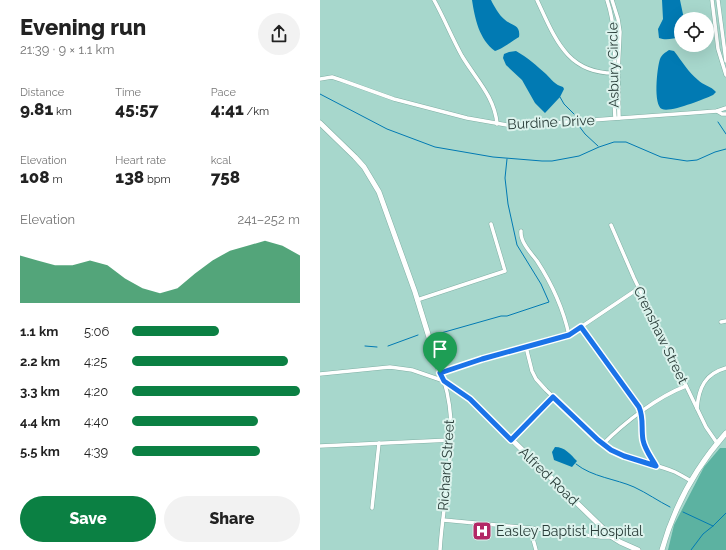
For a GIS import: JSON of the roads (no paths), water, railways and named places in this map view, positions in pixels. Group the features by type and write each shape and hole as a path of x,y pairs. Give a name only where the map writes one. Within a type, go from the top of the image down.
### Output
{"street":[{"path":"434,0 461,54 488,94 493,106 497,124"},
{"path":"537,0 554,37 562,49 575,61 592,71 616,73"},
{"name":"Asbury Circle","path":"607,0 613,12"},
{"name":"Asbury Circle","path":"612,0 616,73 613,97 617,118"},
{"path":"712,0 718,47 726,75"},
{"path":"718,0 726,60"},
{"path":"712,7 718,6"},
{"path":"718,47 724,46"},
{"name":"Burdine Drive","path":"320,79 332,78 341,80 394,99 467,118 497,124 525,126 717,111 726,108"},
{"name":"Burdine Drive","path":"717,111 722,114 726,114"},
{"path":"320,123 342,143 359,162 379,192 399,244 440,373 444,381"},
{"path":"418,300 505,271 491,224"},
{"name":"Crenshaw Street","path":"611,225 638,288 706,427 717,443"},
{"path":"521,232 522,240 551,283 565,318 569,335"},
{"path":"440,373 482,359 569,335 638,288"},
{"path":"721,322 726,321"},
{"path":"581,327 616,374 641,412 643,440 646,450 656,466"},
{"path":"526,347 534,375 553,397 603,444 611,450 624,456 674,472 691,481"},
{"path":"320,374 390,367 412,370 444,381"},
{"path":"697,409 702,387 707,378 713,373 726,368"},
{"name":"Alfred Road","path":"444,381 470,399 612,537 638,550"},
{"name":"Richard Street","path":"440,550 450,440 448,400 444,381"},
{"path":"603,444 622,426 668,393 686,386"},
{"path":"511,440 553,397"},
{"path":"662,550 668,530 691,481 717,443 726,434"},
{"path":"320,446 450,440"},
{"path":"372,508 379,443"},
{"path":"443,520 612,537"},
{"path":"530,528 536,550"}],"water":[{"path":"472,0 491,0 502,17 517,27 519,37 495,51 481,35 476,21"},
{"path":"662,0 680,0 683,12 674,12 674,38 659,38 658,29 663,19"},
{"path":"669,50 674,51 694,77 716,92 713,95 687,105 666,110 662,109 657,101 656,86 659,64 661,57"},
{"path":"516,51 532,62 564,89 560,97 545,113 535,103 522,80 506,65 503,58 504,54"},
{"path":"555,447 559,447 570,453 577,461 572,467 554,460 552,452"}],"waterway":[{"path":"320,94 387,129 435,147 493,157 552,161 579,156 614,142 626,142 661,157 687,161 697,160 726,149"},
{"path":"560,97 564,104 574,114"},
{"path":"718,122 726,134"},
{"path":"579,126 598,146"},
{"path":"434,335 501,316 507,316 549,302 541,284 517,245 508,204 505,178 507,159"},
{"path":"388,346 418,335"},
{"path":"365,346 377,347"},
{"path":"576,464 589,472 634,487 670,507"},
{"path":"683,512 713,526"},
{"path":"691,550 703,534 726,513"}],"place":[{"name":"Easley Baptist Hospital","path":"482,531"}]}
